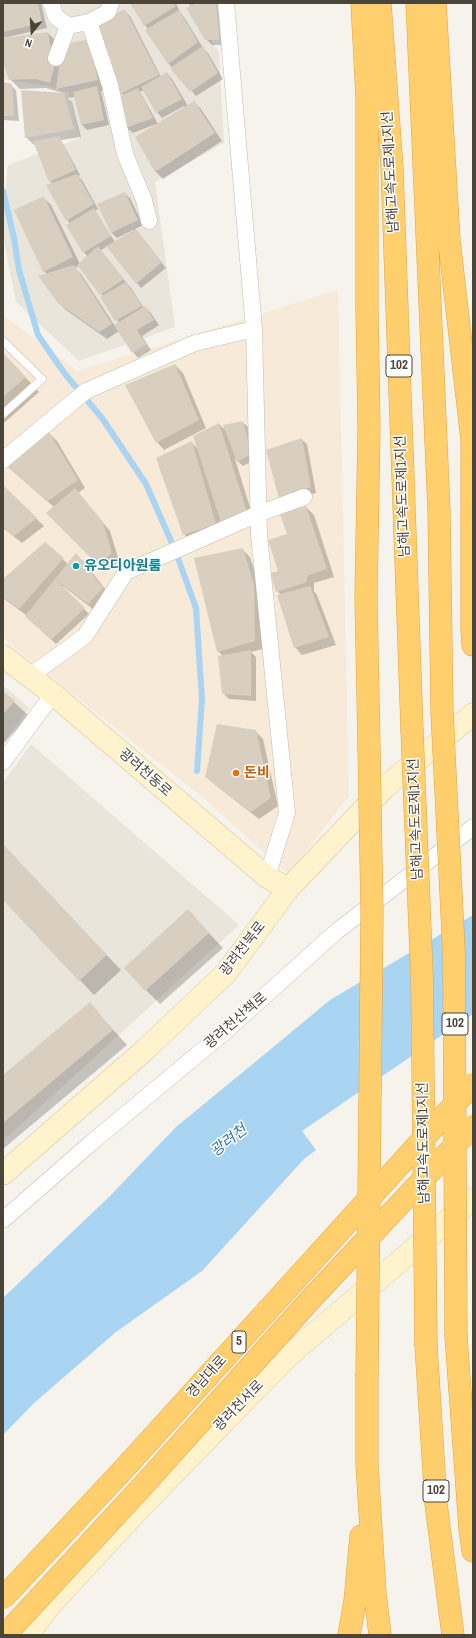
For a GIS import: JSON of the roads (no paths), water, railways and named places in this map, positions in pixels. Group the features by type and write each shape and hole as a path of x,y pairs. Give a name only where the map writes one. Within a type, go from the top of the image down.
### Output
{"highway":[{"path":"362,3 367,98 367,308 369,428 366,597 372,912 367,1465 375,1593 380,1635"},
{"name":"남해고속도로제1지선","path":"380,3 392,168 422,979 426,1346 436,1504 453,1635"},
{"name":"102","path":"417,3 439,511 442,712 454,954 456,1336 473,1552"},
{"path":"435,3 449,240 472,440 472,638"},
{"name":"경남대로","path":"3,1598 121,1472 473,1084"},
{"name":"경남대로","path":"6,1635 312,1298 473,1126"},
{"path":"349,1635 355,1601 367,1465"}],"street":[{"path":"52,3 56,17 68,26 89,22 108,12 111,3"},
{"path":"226,3 254,329 259,535 287,812 267,877"},
{"path":"89,22 110,85 125,154 144,200 149,221"},
{"path":"56,58 68,26"},
{"path":"3,460 86,391 195,343 254,329"},
{"path":"30,676 85,636 126,572 258,514 304,497"},
{"name":"광려천동로","path":"3,656 53,694 267,877 288,889"},
{"path":"3,762 53,694"},
{"name":"광려천북로","path":"3,1174 146,1049 226,973 288,889 384,788 473,714"},
{"name":"광려천산책로","path":"3,1220 91,1143 227,1030 337,931 473,827"},
{"name":"광려천서로","path":"27,1635 53,1602 120,1530 288,1356 473,1199"}],"lane":[{"path":"3,341 42,379 3,414"}],"water":[{"name":"광려천","path":"473,915 473,1014 302,1131 316,1150 304,1159 202,1271 116,1332 33,1404 3,1435 3,1298 109,1197 176,1127 330,1000"}],"waterway":[{"path":"3,191 14,238 19,270 38,335 65,374 102,418 146,484 175,550 196,608 202,699 197,771"}],"place":[{"name":"유오디아원룸","path":"76,566"},
{"name":"돈비","path":"236,773"}]}
